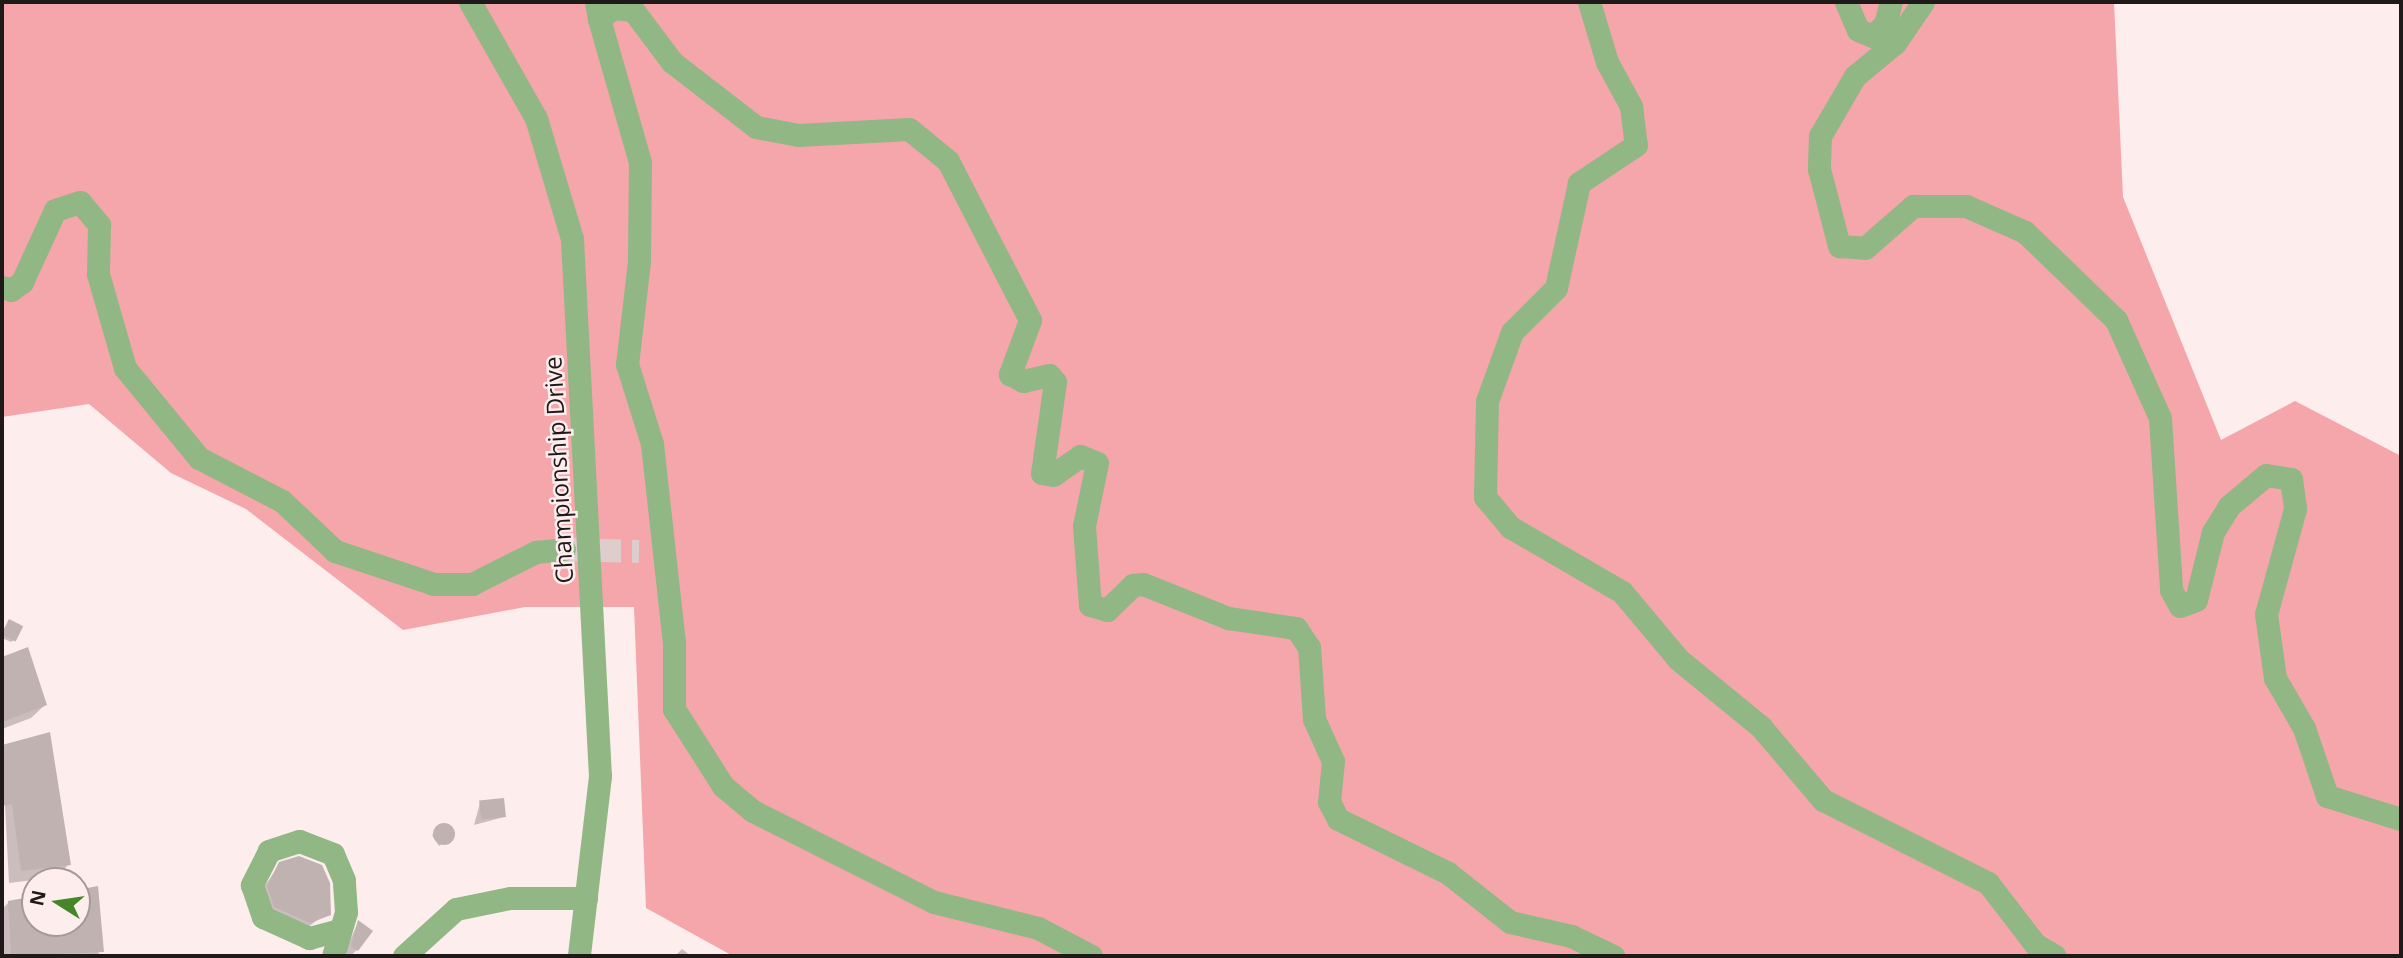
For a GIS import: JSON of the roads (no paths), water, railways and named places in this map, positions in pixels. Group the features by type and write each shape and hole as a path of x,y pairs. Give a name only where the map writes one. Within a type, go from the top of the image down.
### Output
{"street":[{"name":"Championship Drive","path":"470,2 536,118 572,239 600,776 579,956"},
{"path":"1589,2 1607,62 1631,106 1636,145 1576,188 1556,288 1512,332 1487,401 1485,498 1510,527 1622,592 1678,659 1761,726 1823,800 1988,883 2035,944 2055,956"},
{"path":"1846,2 1858,30 1856,76"},
{"path":"1858,30 1878,33 1891,2"},
{"path":"1923,2 1895,43 1856,76 1817,151 1839,246 1865,248 1913,206 1966,206 2025,232 2116,320 2160,418 2171,590 2180,606 2196,600 2213,532 2229,506 2266,475 2291,479 2295,509 2266,614 2275,678 2304,728 2327,796 2401,819"},
{"path":"1091,956 1038,928 928,899 753,811 723,786 671,702 674,642 650,550 652,444 627,363 639,261 640,162 597,10 633,10 673,62 756,127 798,135 909,129 948,160 1030,320 1010,374 1023,381 1049,375 1055,382 1042,473 1053,475 1085,455 1097,463 1084,526 1090,605 1107,610 1133,585 1143,584 1228,618 1296,628 1309,647 1314,719 1333,761 1329,802 1338,819 1448,873 1510,922 1571,936 1613,956"},
{"path":"2,287 11,290 22,282 55,210 74,201 86,204 99,225 98,274 125,368 199,458 282,500 335,551 434,584 472,584 536,552 564,549"},
{"path":"333,956 338,930 346,912 345,880 333,854 299,841 269,851 252,885 263,917 309,938 338,930"},
{"path":"404,956 456,909 510,898 586,898"}],"tunnel":[{"path":"564,549 639,551"}]}
